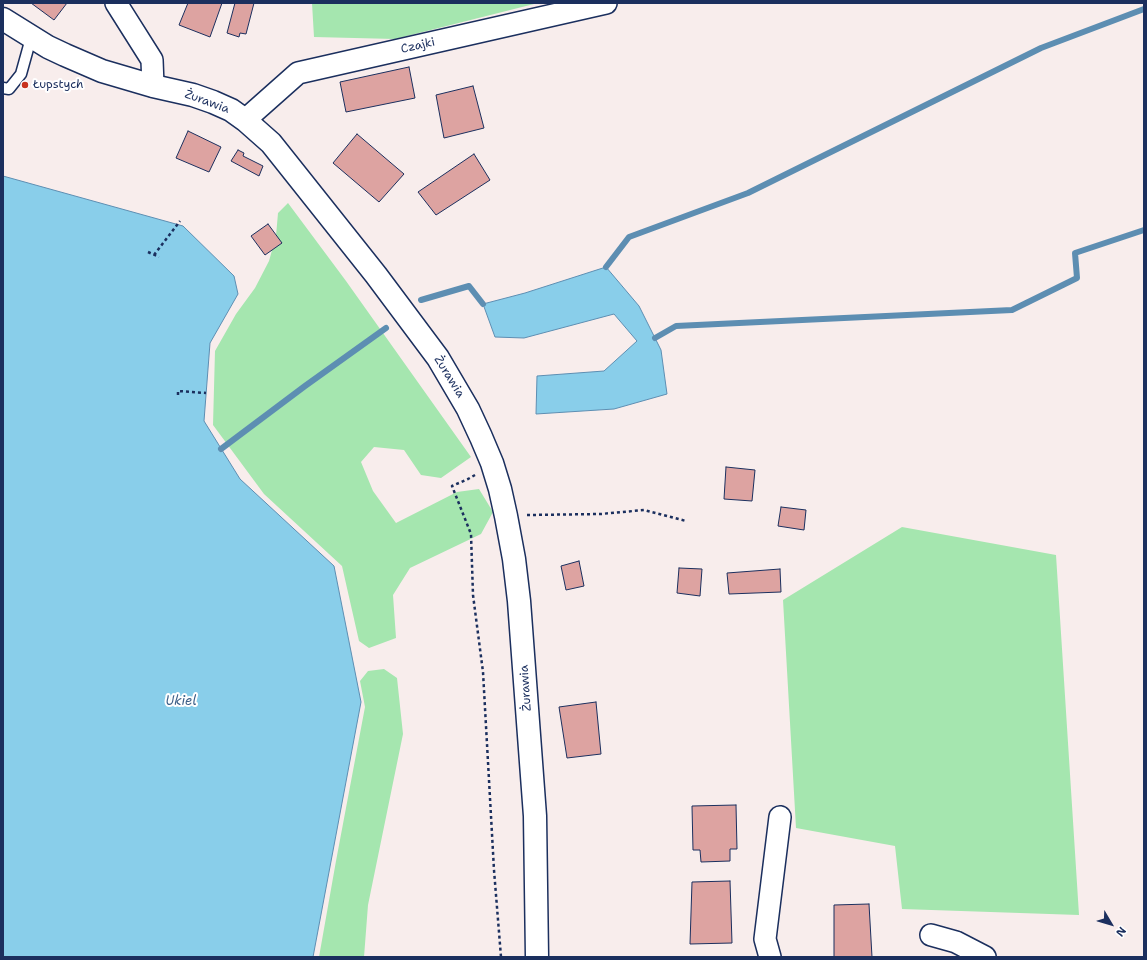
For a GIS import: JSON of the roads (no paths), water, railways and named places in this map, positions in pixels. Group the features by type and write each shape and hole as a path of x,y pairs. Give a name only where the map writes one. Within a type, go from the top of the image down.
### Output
{"street":[{"path":"116,3 152,60 153,86"},
{"name":"Czajki","path":"246,120 298,73 606,3"},
{"name":"Żurawia","path":"3,19 48,48 102,71 153,86 193,95 231,110 246,120 271,143 376,275 438,358 468,409 492,463 500,488 514,559 528,710 535,816 538,957"},
{"path":"770,957 765,939 780,817"},
{"path":"931,935 956,942 985,957"}],"lane":[{"path":"3,88 10,89 22,74 31,38"}],"water":[{"name":"Ukiel","path":"3,176 183,226 234,276 238,294 210,343 204,421 240,479 334,566 361,702 313,957 3,957"},
{"path":"606,267 639,306 661,350 667,394 614,409 536,414 537,376 604,371 637,341 614,314 524,338 495,337 483,304 525,293"}],"waterway":[{"path":"606,267 629,237 748,193 1041,48 1144,9"},
{"path":"655,338 676,326 1012,310 1077,278 1075,253 1144,230"},
{"path":"421,300 469,286 483,304"},
{"path":"221,449 386,328"}],"place":[{"name":"Łupstych","path":"25,85"}]}
